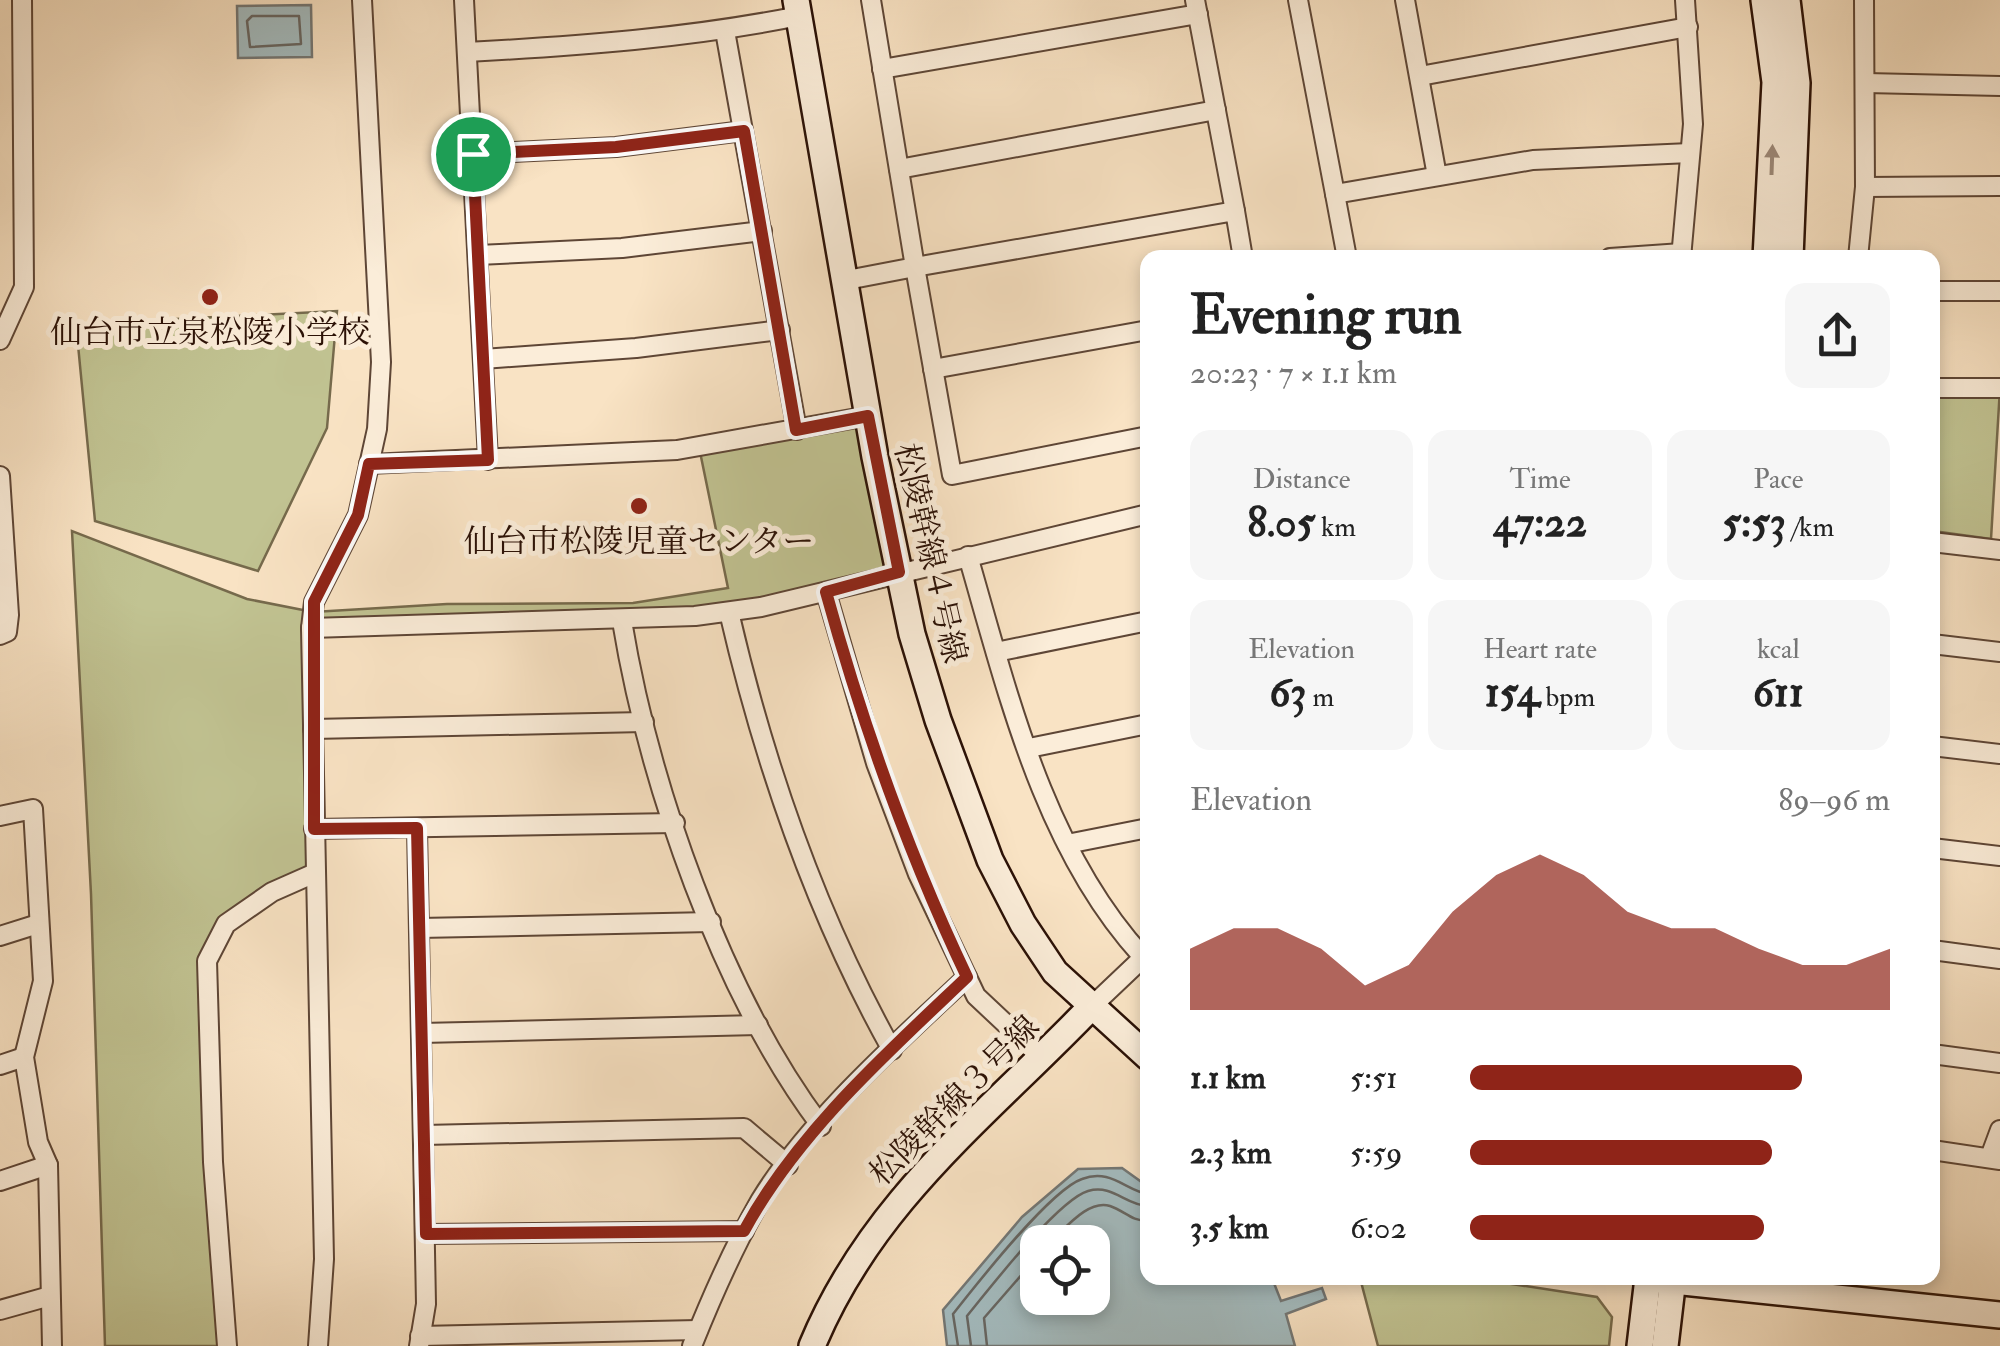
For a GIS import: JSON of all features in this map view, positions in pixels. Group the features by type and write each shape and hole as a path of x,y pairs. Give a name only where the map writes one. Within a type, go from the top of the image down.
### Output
{"street":[{"path":"0,340 24,287 22,0"},
{"path":"318,1346 324,1259 311,628 314,602 358,515 382,362 362,0"},
{"path":"464,0 488,460"},
{"path":"871,0 952,475 1140,438"},
{"path":"1298,0 1346,250"},
{"path":"1406,0 1437,176"},
{"path":"1681,250 1690,153 1685,0"},
{"path":"1764,0 1775,82 1766,250"},
{"path":"1787,0 1797,83 1790,250"},
{"path":"1859,250 1865,187 1864,0"},
{"path":"882,69 1196,7 1241,250"},
{"path":"467,52 596,46 725,31 798,8"},
{"name":"松陵幹線４号線","path":"798,8 848,280 868,416 899,572 933,703 990,860 1033,940 1055,972 1140,1050"},
{"path":"1420,76 1688,27"},
{"path":"725,31 796,430"},
{"path":"1866,83 2000,86"},
{"path":"898,169 1216,110"},
{"path":"473,154 616,147 744,131"},
{"path":"1335,194 1533,160 1690,153"},
{"path":"1865,187 2000,186"},
{"path":"848,280 1234,211"},
{"path":"478,255 622,248 762,231"},
{"path":"1940,291 2000,291"},
{"path":"483,359 636,348 780,330"},
{"path":"933,368 1140,331"},
{"path":"1940,388 2000,388"},
{"path":"369,464 677,450 868,416"},
{"path":"0,476 10,616 7,632 0,634"},
{"path":"311,628 622,621 728,612 1140,516"},
{"path":"1940,543 2000,550"},
{"path":"968,556 996,652 1066,844 1108,919 1140,950"},
{"path":"826,592 876,763 918,874 976,996 1042,1058"},
{"path":"728,612 745,680 816,890 856,986 892,1050"},
{"path":"622,621 644,722 710,922 785,1078 821,1126"},
{"path":"996,652 1140,623"},
{"path":"1940,645 2000,652"},
{"path":"312,729 644,722"},
{"path":"1029,748 1140,726"},
{"path":"1940,747 2000,754"},
{"path":"0,816 33,809 43,981 24,1057 38,1142 48,1165 52,1346"},
{"path":"314,829 675,823"},
{"path":"417,828 426,1234 426,1304 420,1341 695,1338 744,1231 788,1164 892,1050 967,977"},
{"path":"1066,844 1140,830"},
{"path":"1940,849 2000,856"},
{"path":"227,1346 213,1162 207,961 226,924 272,892 314,872"},
{"path":"419,928 710,922"},
{"path":"0,936 38,924"},
{"path":"1940,951 2000,958"},
{"path":"1090,1008 1140,960"},
{"name":"松陵幹線３号線","path":"812,1346 859,1254 887,1214 913,1183 1090,1008"},
{"path":"421,1032 758,1025"},
{"path":"1940,1055 2000,1063"},
{"path":"0,1065 24,1057"},
{"path":"424,1135 744,1128 788,1164"},
{"path":"1940,1151 1995,1159 2000,1130"},
{"path":"0,1181 48,1165"},
{"path":"426,1234 744,1231"},
{"path":"1640,1346 1655,1285"},
{"path":"1658,1285 1664,1346"},
{"path":"1722,1285 2000,1315"},
{"path":"0,1310 50,1296"}],"green space":[{"path":"337,311 327,428 258,571 95,521 76,324"},
{"path":"1940,388 2000,388 1991,539 1940,532"},
{"path":"868,416 899,572 761,607 313,628 315,873 226,924 207,961 224,1346 105,1346 91,894 72,531 247,599 313,612 447,604 633,603 728,588 699,447"},
{"path":"1362,1285 1519,1285 1597,1297 1612,1317 1609,1346 1378,1346"}],"water":[{"path":"311,5 312,57 238,58 237,6"},
{"path":"1122,1168 1140,1181 1140,1285 1275,1285 1281,1301 1322,1288 1326,1299 1286,1314 1295,1346 947,1346 943,1310 1022,1217 1078,1169"}],"place":[{"name":"仙台市立泉松陵小学校","path":"210,297"},
{"name":"仙台市松陵児童センター","path":"639,506"}],"route":[{"path":"744,131 796,430 868,416 899,572 826,592 876,763 918,874 967,977 852,1091 804,1145 762,1198 744,1231 426,1234 417,828 314,829 314,602 358,515 369,464 488,460 473,154 616,147 744,131"}]}
